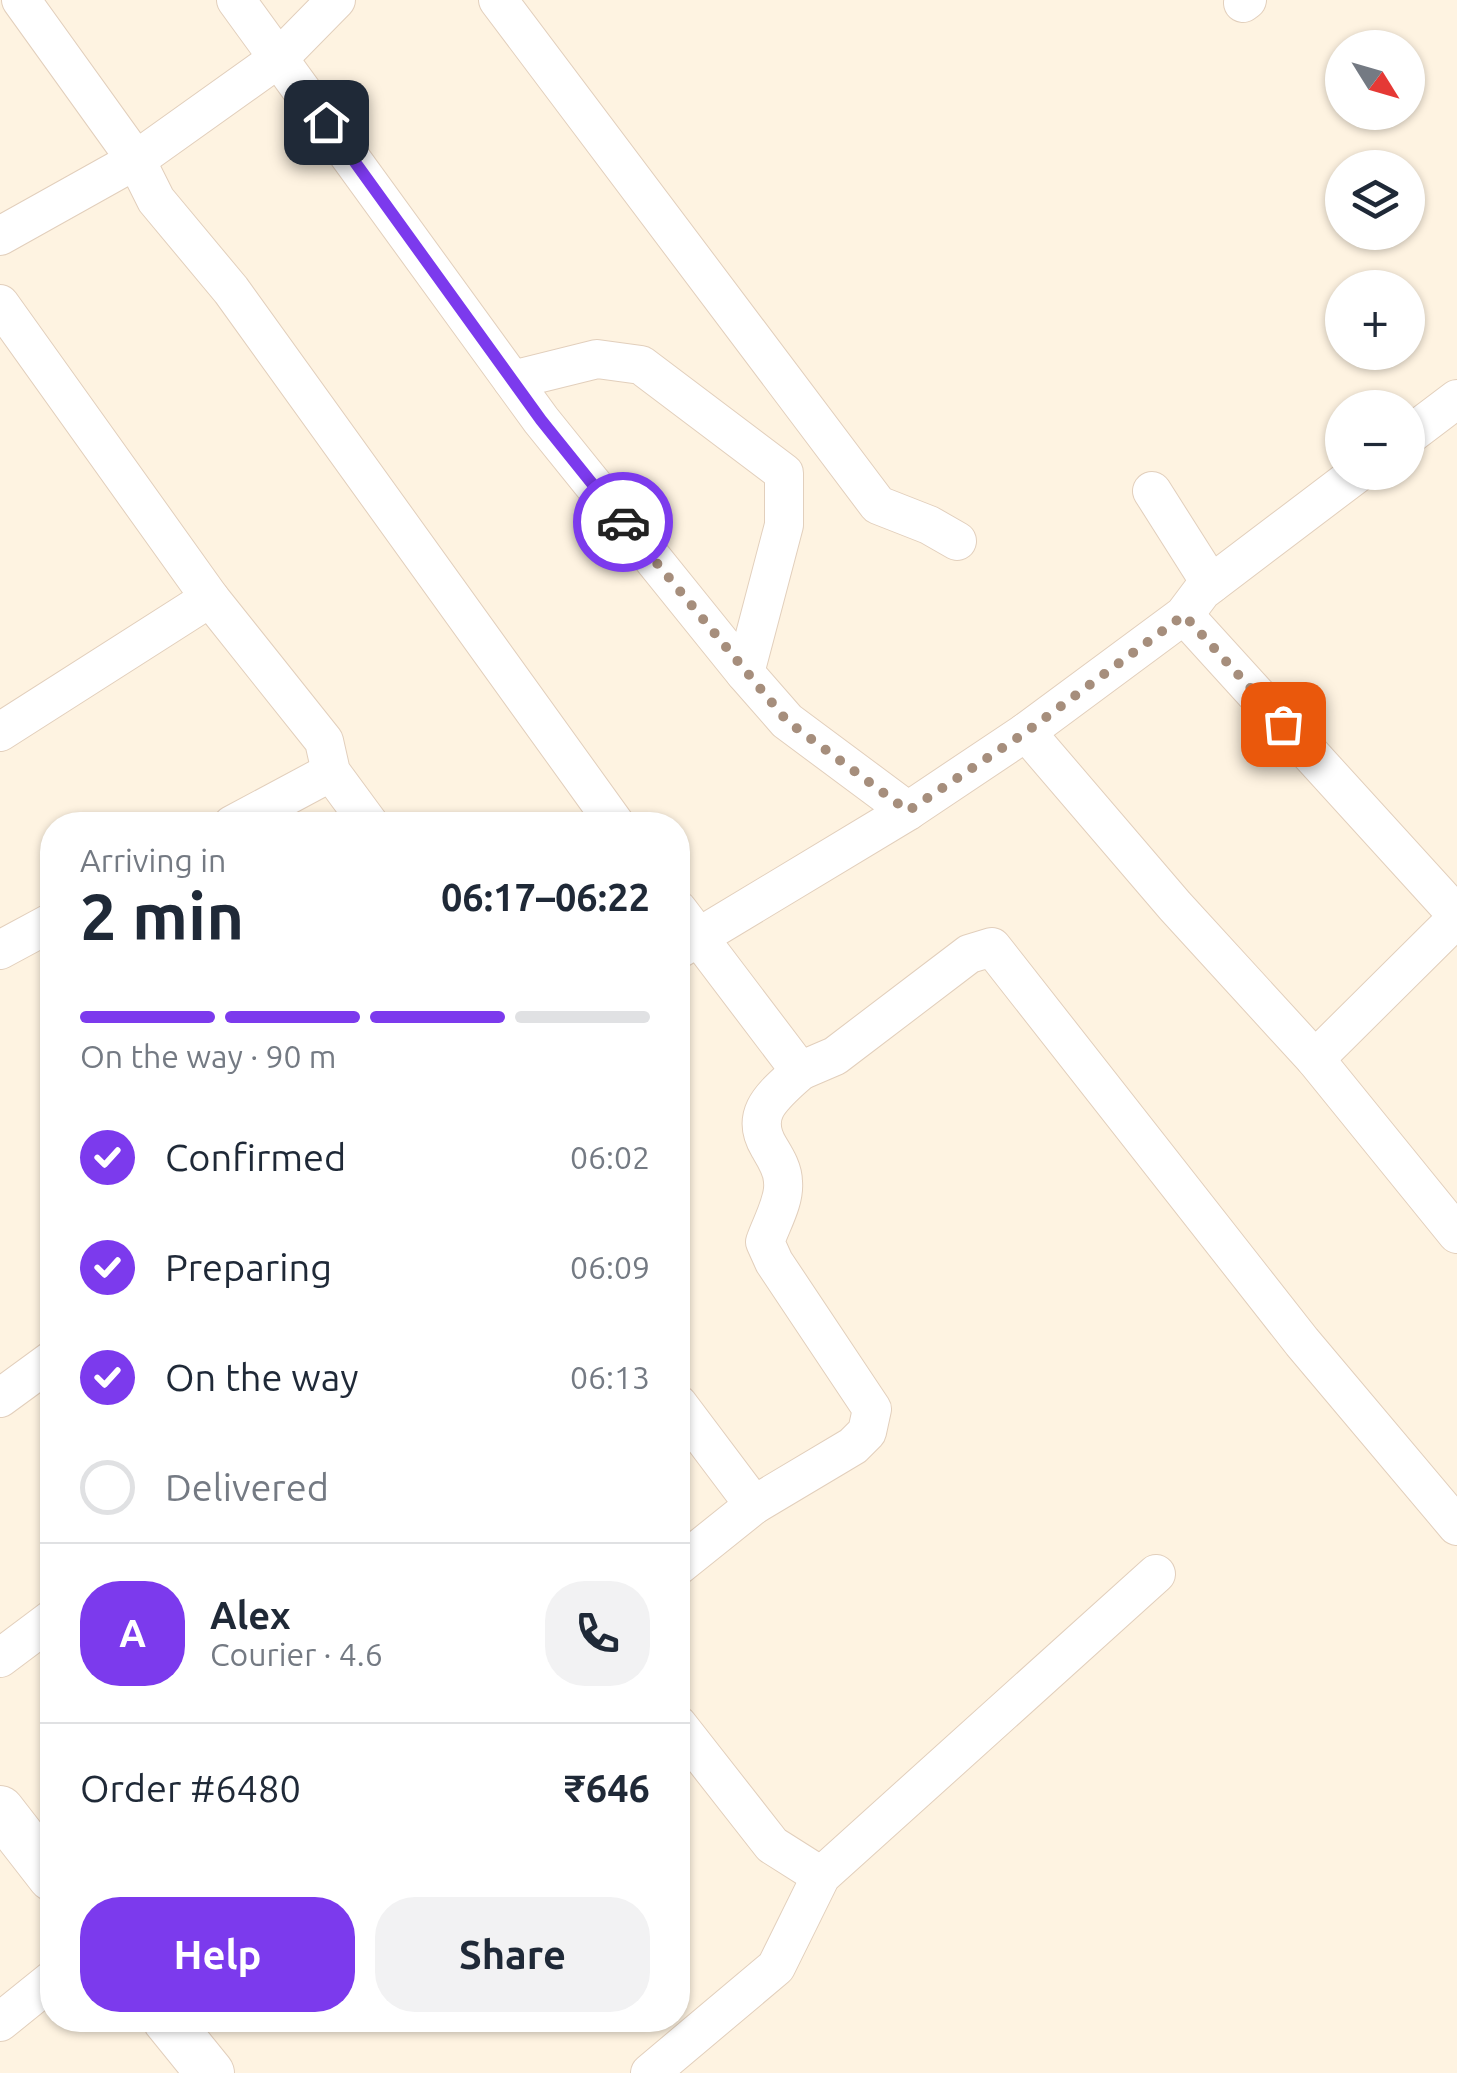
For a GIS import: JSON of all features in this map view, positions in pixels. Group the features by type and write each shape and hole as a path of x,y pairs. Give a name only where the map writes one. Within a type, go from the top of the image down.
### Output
{"street":[{"path":"21,0 136,160 156,200 232,290 607,812"},
{"path":"236,0 512,380 744,673 787,721 908,811"},
{"path":"0,236 136,160 279,58 336,0"},
{"path":"498,0 878,505 929,525 956,541"},
{"path":"0,304 210,598 324,741 331,772 360,812"},
{"path":"512,380 597,358 640,365 784,473"},
{"path":"1425,423 1457,398"},
{"path":"744,673 784,525 784,473 828,436"},
{"path":"690,930 908,811 1026,732 1184,615 1211,584 1335,490"},
{"path":"1152,491 1211,584"},
{"path":"0,732 210,598"},
{"path":"1184,615 1457,917 1315,1060"},
{"path":"1026,732 1175,906 1315,1060 1457,1234"},
{"path":"256,812 331,772"},
{"path":"0,950 40,928"},
{"path":"690,940 800,1070"},
{"path":"690,1556 754,1505 853,1446 872,1422 872,1409 764,1242 784,1184 778,1162 761,1133 759,1119 768,1101 800,1070 835,1056 969,954 992,947 1302,1342 1457,1526"},
{"path":"0,1398 40,1369"},
{"path":"690,1420 754,1505"},
{"path":"650,2073 776,1967 821,1876 1156,1574"},
{"path":"0,1658 40,1628"},
{"path":"690,1740 772,1845 821,1876"},
{"path":"0,1810 40,1861"},
{"path":"0,2022 40,1990"},
{"path":"176,2032 210,2073"}],"way so far":[{"path":"623,522 787,721 908,811 1026,732 1184,615 1283,724"}],"route":[{"path":"326,122 541,420 623,522"}]}
